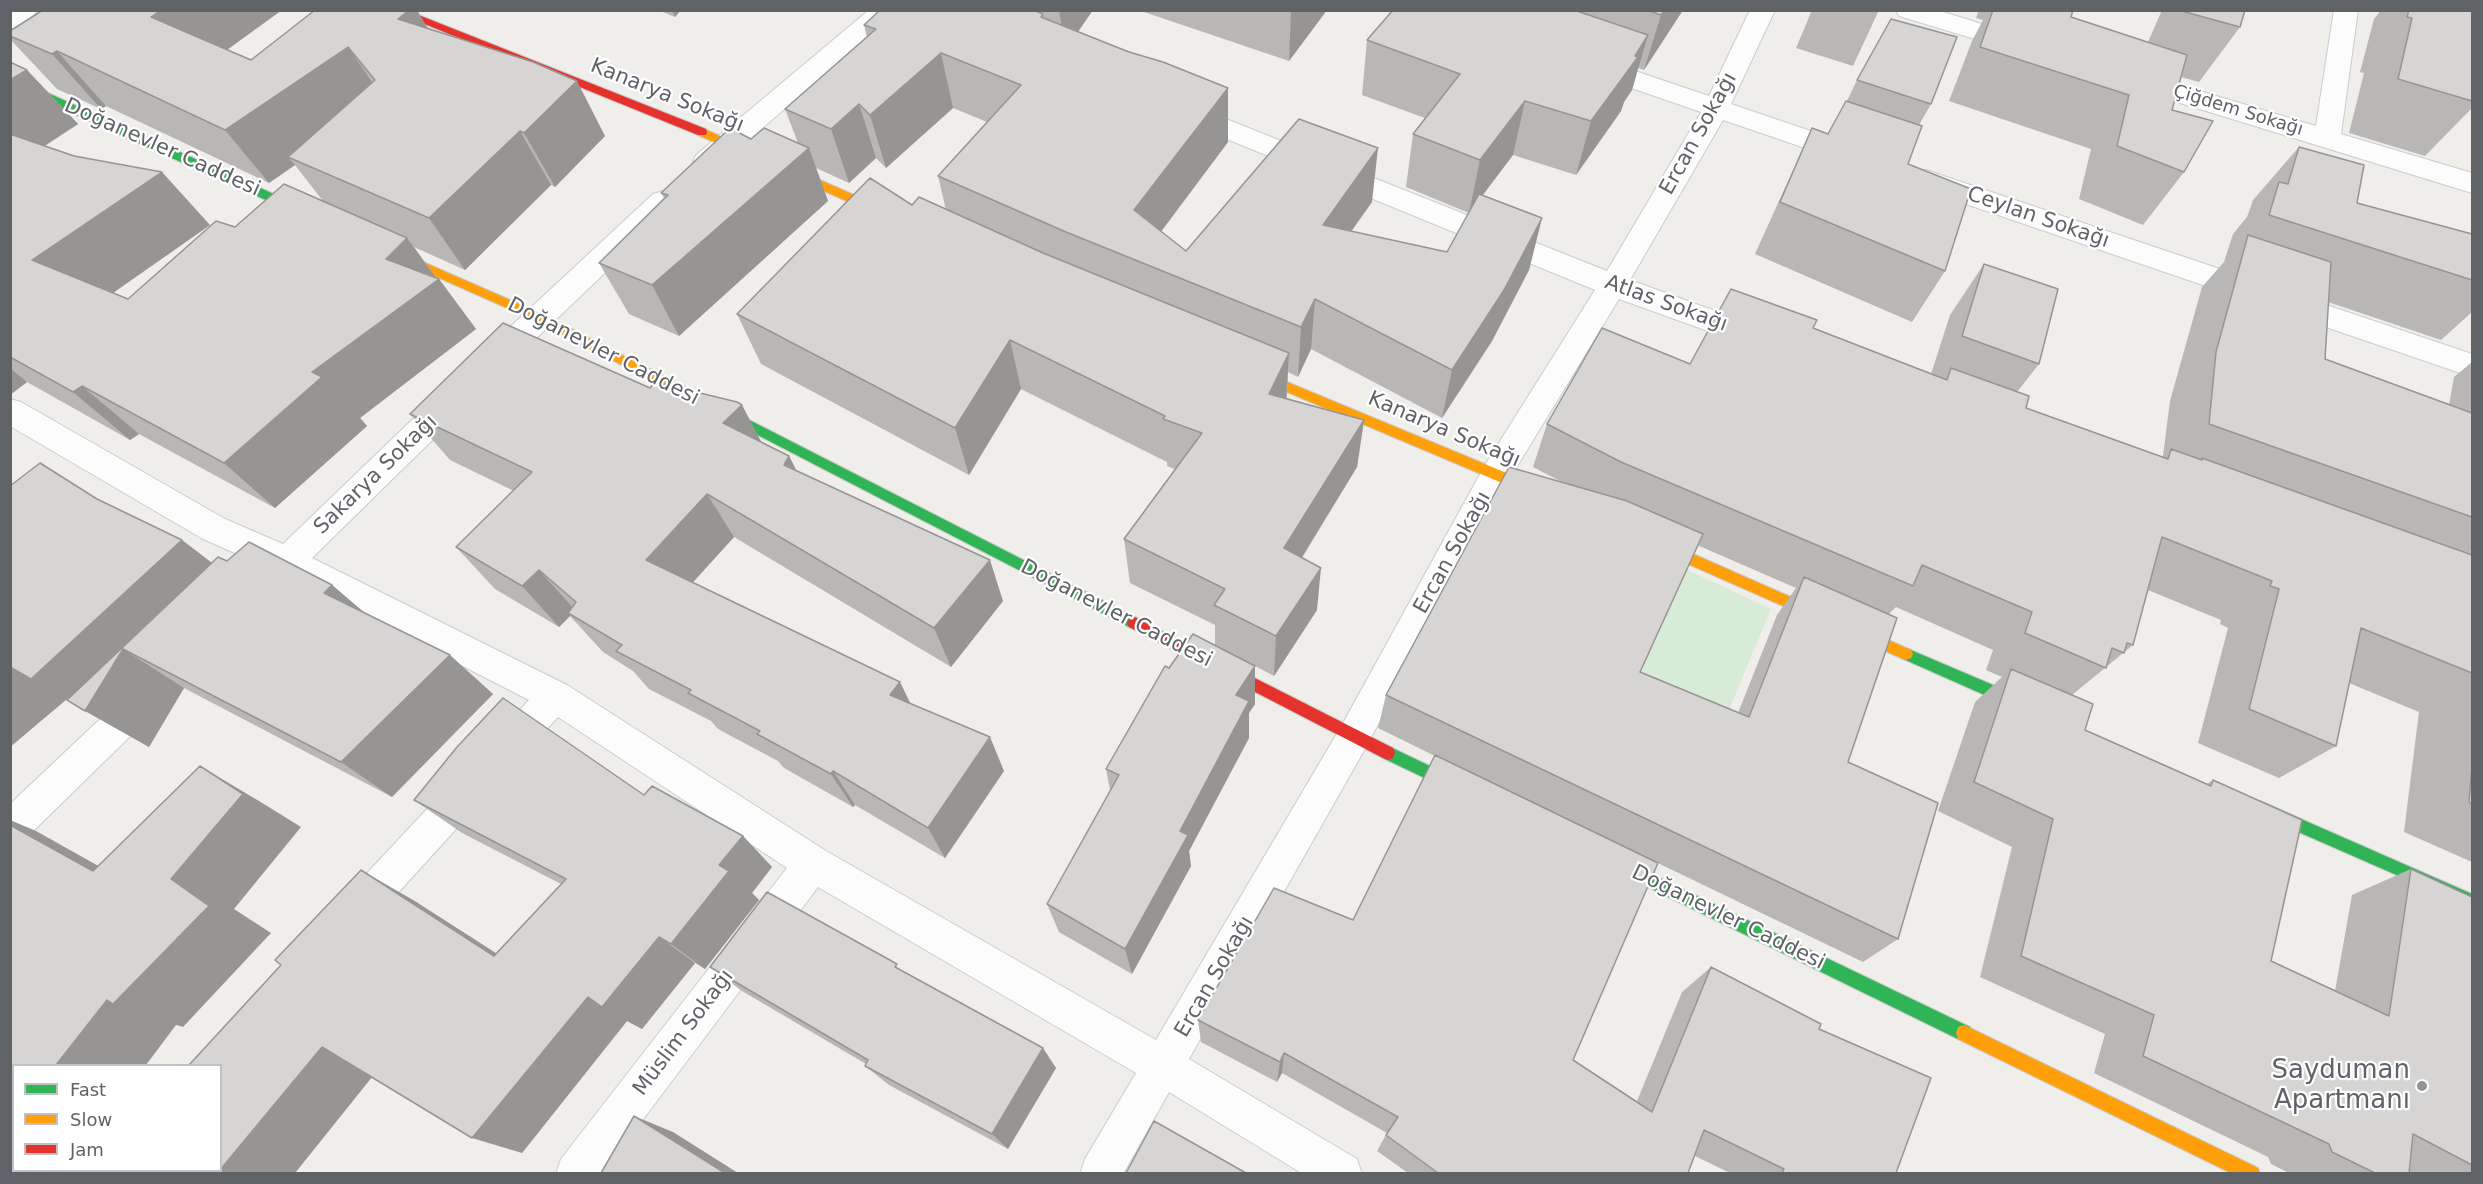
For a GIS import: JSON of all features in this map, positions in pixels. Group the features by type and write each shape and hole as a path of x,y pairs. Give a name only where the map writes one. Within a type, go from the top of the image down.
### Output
{"street":[{"path":"10,25 26,10"},
{"name":"Kanarya Sokağı","path":"395,10 728,142 901,220"},
{"name":"Sakarya Sokağı","path":"254,594 538,317 728,142 885,10"},
{"name":"Ercan Sokağı","path":"1100,1173 1354,736 1496,474 1613,285 1716,109 1763,10"},
{"path":"1908,10 2044,52"},
{"name":"Çiğdem Sokağı","path":"2327,139 2346,10"},
{"name":"Ceylan Sokağı","path":"1569,58 2472,366"},
{"name":"Çiğdem Sokağı","path":"2112,73 2472,183"},
{"name":"Doğanevler Caddesi","path":"10,74 44,96 323,221"},
{"name":"Atlas Sokağı","path":"1157,100 1613,285 1780,347"},
{"name":"Doğanevler Caddesi","path":"377,245 538,317 1354,736 1482,799"},
{"name":"Kanarya Sokağı","path":"1236,366 1562,503"},
{"path":"10,411 214,529 288,561 555,696 813,864 1163,1066 1342,1173"},
{"path":"1639,537 2045,714"},
{"path":"16,816 170,675"},
{"path":"334,936 555,696"},
{"path":"2242,801 2472,901"},
{"name":"Doğanevler Caddesi","path":"1600,856 2252,1173"},
{"name":"Müslim Sokağı","path":"576,1173 813,864"}],"green space":[{"path":"1683,568 1771,609 1718,736 1627,693"}],"building":[{"path":"43,10 161,10 151,17 251,60 315,10 409,10 398,19 533,62 577,81 524,133 520,131 429,218 288,157 375,80 348,47 225,130 57,51 52,54 10,36 10,31"},
{"path":"880,10 1033,10 1043,14 1041,17 1228,88 1134,210 1186,251 1299,119 1378,148 1323,225 1447,252 1479,194 1542,218 1504,290 1452,370 1315,299 1301,327 1066,232 938,176 1021,85 941,53 870,115 859,104 831,129 785,109 876,29 864,25"},
{"path":"1393,10 1574,10 1648,35 1635,56 1638,57 1591,121 1525,101 1480,160 1413,134 1460,74 1367,40"},
{"path":"1647,10 1665,10 1661,15"},
{"path":"1993,10 2073,10 2071,17 2187,55 2172,110 2213,121 2184,172 2117,146 2129,95 1980,47"},
{"path":"2178,10 2245,10 2240,27"},
{"path":"2409,10 2472,10 2472,101 2398,79 2412,18 2407,17"},
{"path":"1891,19 1957,37 1931,104 1857,80"},
{"path":"10,62 27,70 10,80"},
{"path":"1846,101 1922,126 1908,164 1971,189 1945,271 1780,202 1812,128 1828,134"},
{"path":"730,128 751,139 764,128 809,148 652,285 599,263 668,195 661,193"},
{"path":"10,134 74,156 162,172 32,260 128,299 216,221 235,227 284,184 407,238 386,259 439,279 312,372 322,377 224,463 82,386 73,392 10,357"},
{"path":"2299,147 2364,165 2357,203 2472,234 2472,280 2269,215 2279,182 2288,184"},
{"path":"870,178 912,205 919,197 1043,253 1289,353 1269,394 1364,420 1284,548 1321,568 1276,636 1214,605 1225,589 1124,539 1202,433 1163,419 1165,416 1010,340 955,428 737,314"},
{"path":"2248,235 2331,262 2325,359 2472,413 2472,517 2209,424 2216,352"},
{"path":"1984,264 2058,289 2039,364 1962,336"},
{"path":"1731,289 1817,320 1813,328 1947,380 1951,368 2029,396 2026,408 2168,459 2171,449 2202,460 2202,458 2472,555 2472,673 2361,628 2336,746 2249,709 2279,589 2270,586 2272,581 2162,537 2133,645 2127,643 2124,653 2112,648 2106,668 2025,633 2032,612 1922,565 1913,586 1621,462 1547,424 1602,328 1690,364"},
{"path":"503,323 650,388 655,382 737,402 742,405 723,423 789,456 784,465 990,560 934,628 707,494 646,560 900,682 890,695 990,737 928,828 833,771 831,774 757,734 760,731 688,693 691,690 616,651 622,645 568,613 576,602 539,570 522,586 456,547 532,472 410,414"},
{"path":"40,463 97,499 182,540 31,679 10,667 10,486"},
{"path":"1509,467 1627,501 1703,534 1640,672 1749,717 1804,577 1897,618 1848,762 1938,803 1898,939 1386,695"},
{"path":"249,542 332,585 324,593 450,655 341,762 123,649 85,711 67,700 218,557 227,561"},
{"path":"1193,634 1255,666 1236,695 1249,701 1180,831 1188,835 1125,949 1047,904 1119,775 1106,769 1165,666 1169,668"},
{"path":"2011,669 2093,704 2085,730 2211,786 2213,780 2302,820 2271,961 2389,1016 2411,869 2472,897 2472,1165 2413,1134 2409,1173 2375,1173 2332,1152 2329,1144 2143,1056 2154,1015 2021,956 2053,819 1974,782"},
{"path":"503,698 644,795 652,786 743,836 719,865 729,871 671,944 659,937 602,1007 588,997 472,1138 322,1047 222,1168 222,1064 190,1064 281,965 275,960 361,870 494,956 566,879 414,800 457,747"},
{"path":"1435,755 1658,863 1573,1060 1652,1112 1711,967 1821,1024 1819,1029 1931,1078 1896,1173 1782,1173 1784,1169 1704,1130 1688,1173 1438,1173 1386,1135 1398,1117 1284,1053 1280,1062 1198,1020 1274,888 1353,920"},
{"path":"200,766 243,794 171,879 209,906 113,1004 107,1000 57,1064 12,1064 12,1122 10,1124 10,825 93,871"},
{"path":"2472,766 2472,804 2469,802"},
{"path":"767,892 897,964 895,967 1043,1048 992,1134 865,1066 868,1060 710,967"},
{"path":"634,1116 725,1173 601,1173"},
{"path":"1154,1121 1246,1173 1126,1173"},
{"path":"194,1172 219,1172 218,1173"}],"traffic: fast":[{"path":"10,74 44,96 310,215"},
{"path":"665,382 1134,623"},
{"path":"1906,654 2028,707"},
{"path":"1388,753 1467,791"},
{"path":"2260,808 2472,901"},
{"path":"1610,861 1964,1033"}],"traffic: slow":[{"path":"702,132 891,216"},
{"path":"389,251 538,317 665,382"},
{"path":"1246,370 1545,495"},
{"path":"1650,541 1906,654"},
{"path":"1964,1033 2252,1174"}],"traffic: jam":[{"path":"395,10 702,132"},
{"path":"1134,623 1388,753"}],"place":[{"name":"Sayduman Apartmanı","path":"2422,1086"}]}
